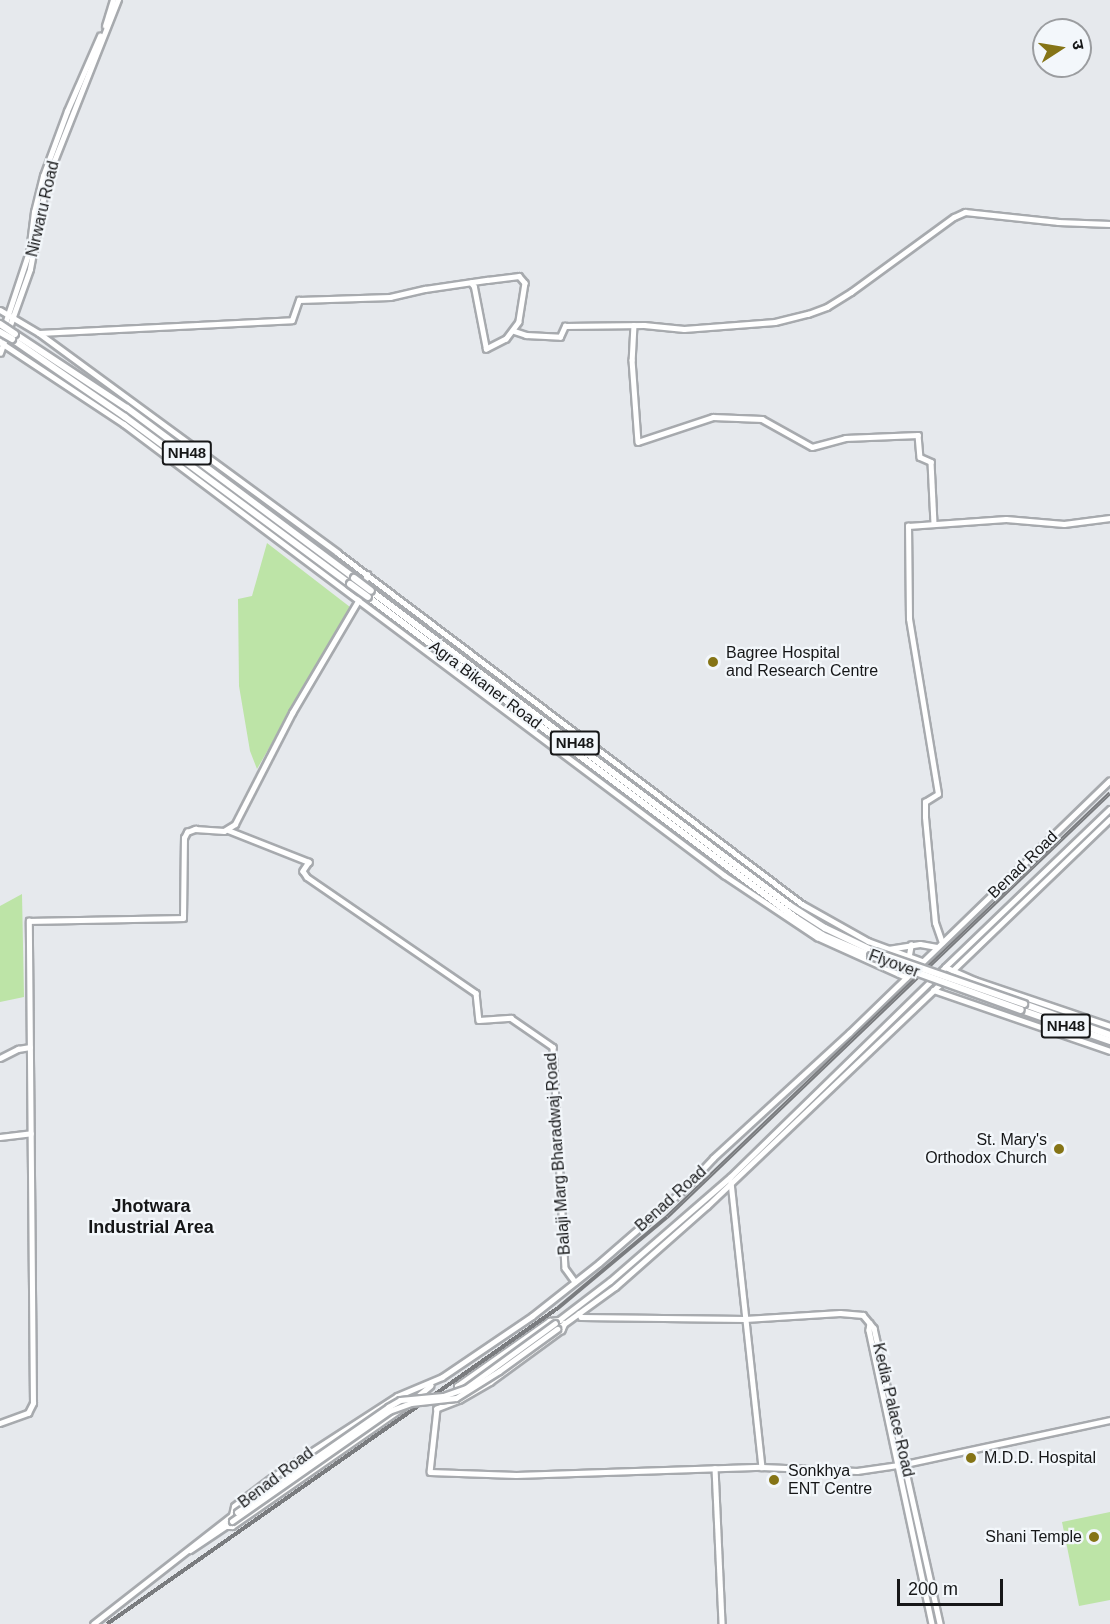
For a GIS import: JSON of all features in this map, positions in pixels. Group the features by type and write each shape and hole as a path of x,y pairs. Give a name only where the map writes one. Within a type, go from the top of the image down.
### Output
{"highway":[{"name":"NH48","path":"0,324 14,337"},
{"name":"NH48","path":"0,332 14,337"},
{"name":"Flyover","path":"14,337 127,408 369,594 776,899 813,922 862,946 1022,1007"},
{"name":"NH48","path":"1022,1007 1110,1035"},
{"name":"NH48","path":"1022,1007 1110,1041"}],"main road":[{"name":"Benad Road","path":"184,1554 200,1538 234,1516 234,1506 338,1432 397,1396 442,1377 575,1282 683,1190 713,1158 906,977 1110,780"},
{"path":"906,977 910,945"},
{"path":"888,949 910,945 939,945"},
{"path":"226,1526 234,1516 388,1407 400,1400 443,1396 466,1388 615,1287 762,1150 945,967 1110,1026"},
{"path":"762,1150 952,971"},
{"path":"925,988 1110,1052"},
{"path":"234,1516 389,1411 411,1403 456,1398 499,1371 731,1180"},
{"path":"226,1526 232,1526 395,1413 442,1377"},
{"name":"Benad Road","path":"93,1624 184,1554 226,1526"}],"street":[{"name":"Nirwaru Road","path":"2,342 29,252 34,212 46,166 116,0"},
{"path":"514,331 526,335 560,337 565,326 634,325 684,329 749,325 808,314 827,307 954,217 965,212 1058,222 1110,224"},
{"path":"39,333 292,320 299,300 390,297 471,283 519,276 525,283 521,316 514,331 497,346 486,350 474,287 471,283"},
{"path":"0,310 39,333 367,576 802,904 839,926 888,949 922,961"},
{"path":"634,325 633,360 638,442 713,417 762,419 812,447 845,438 918,435 920,457 931,462 934,524"},
{"path":"0,353 2,342 124,424 724,875 817,937 906,977"},
{"path":"939,945 925,817 925,802 938,794 909,619 906,537 908,526 1006,519 1064,524 1110,518"},
{"path":"0,1423 28,1413 33,1403 29,921 180,920 183,918 184,838 187,832 195,829 228,830 235,824 292,713 358,601 367,576"},
{"path":"945,967 1110,809"},
{"path":"952,971 1110,819"},
{"name":"Balaji Marg Bharadwaj Road","path":"228,830 309,862 303,872 307,877 476,993 479,1020 511,1018 553,1047 566,1268 575,1282"},
{"path":"0,1058 18,1049 30,1047"},
{"path":"0,1137 31,1132"},
{"path":"731,1180 762,1467"},
{"path":"579,1313 581,1317 745,1319 853,1313 863,1315 870,1323"},
{"path":"460,1400 458,1386 549,1321 560,1323 562,1330 533,1353 460,1400 437,1409 430,1472 516,1475 762,1467 857,1471 905,1464 1110,1420"},
{"name":"Kedia Palace Road","path":"870,1323 874,1329 940,1624"},
{"name":"Kedia Palace Road","path":"870,1323 869,1330 932,1624"},
{"path":"715,1468 722,1624"}],"green space":[{"path":"267,543 350,607 257,769 250,751 239,686 238,599 252,596"},
{"path":"22,894 24,997 0,1002 0,906"},
{"path":"1110,1512 1110,1600 1079,1606 1062,1522"}],"railway":[{"path":"107,1624 558,1308 667,1217 1110,793"}],"place":[{"name":"Bagree Hospital and Research Centre","path":"713,662"},
{"name":"St. Mary's Orthodox Church","path":"1059,1149"},
{"name":"M.D.D. Hospital","path":"971,1458"},
{"name":"Sonkhya ENT Centre","path":"774,1480"},
{"name":"Shani Temple","path":"1094,1537"}],"district":[{"name":"Jhotwara Industrial Area","path":"151,1217"}]}
